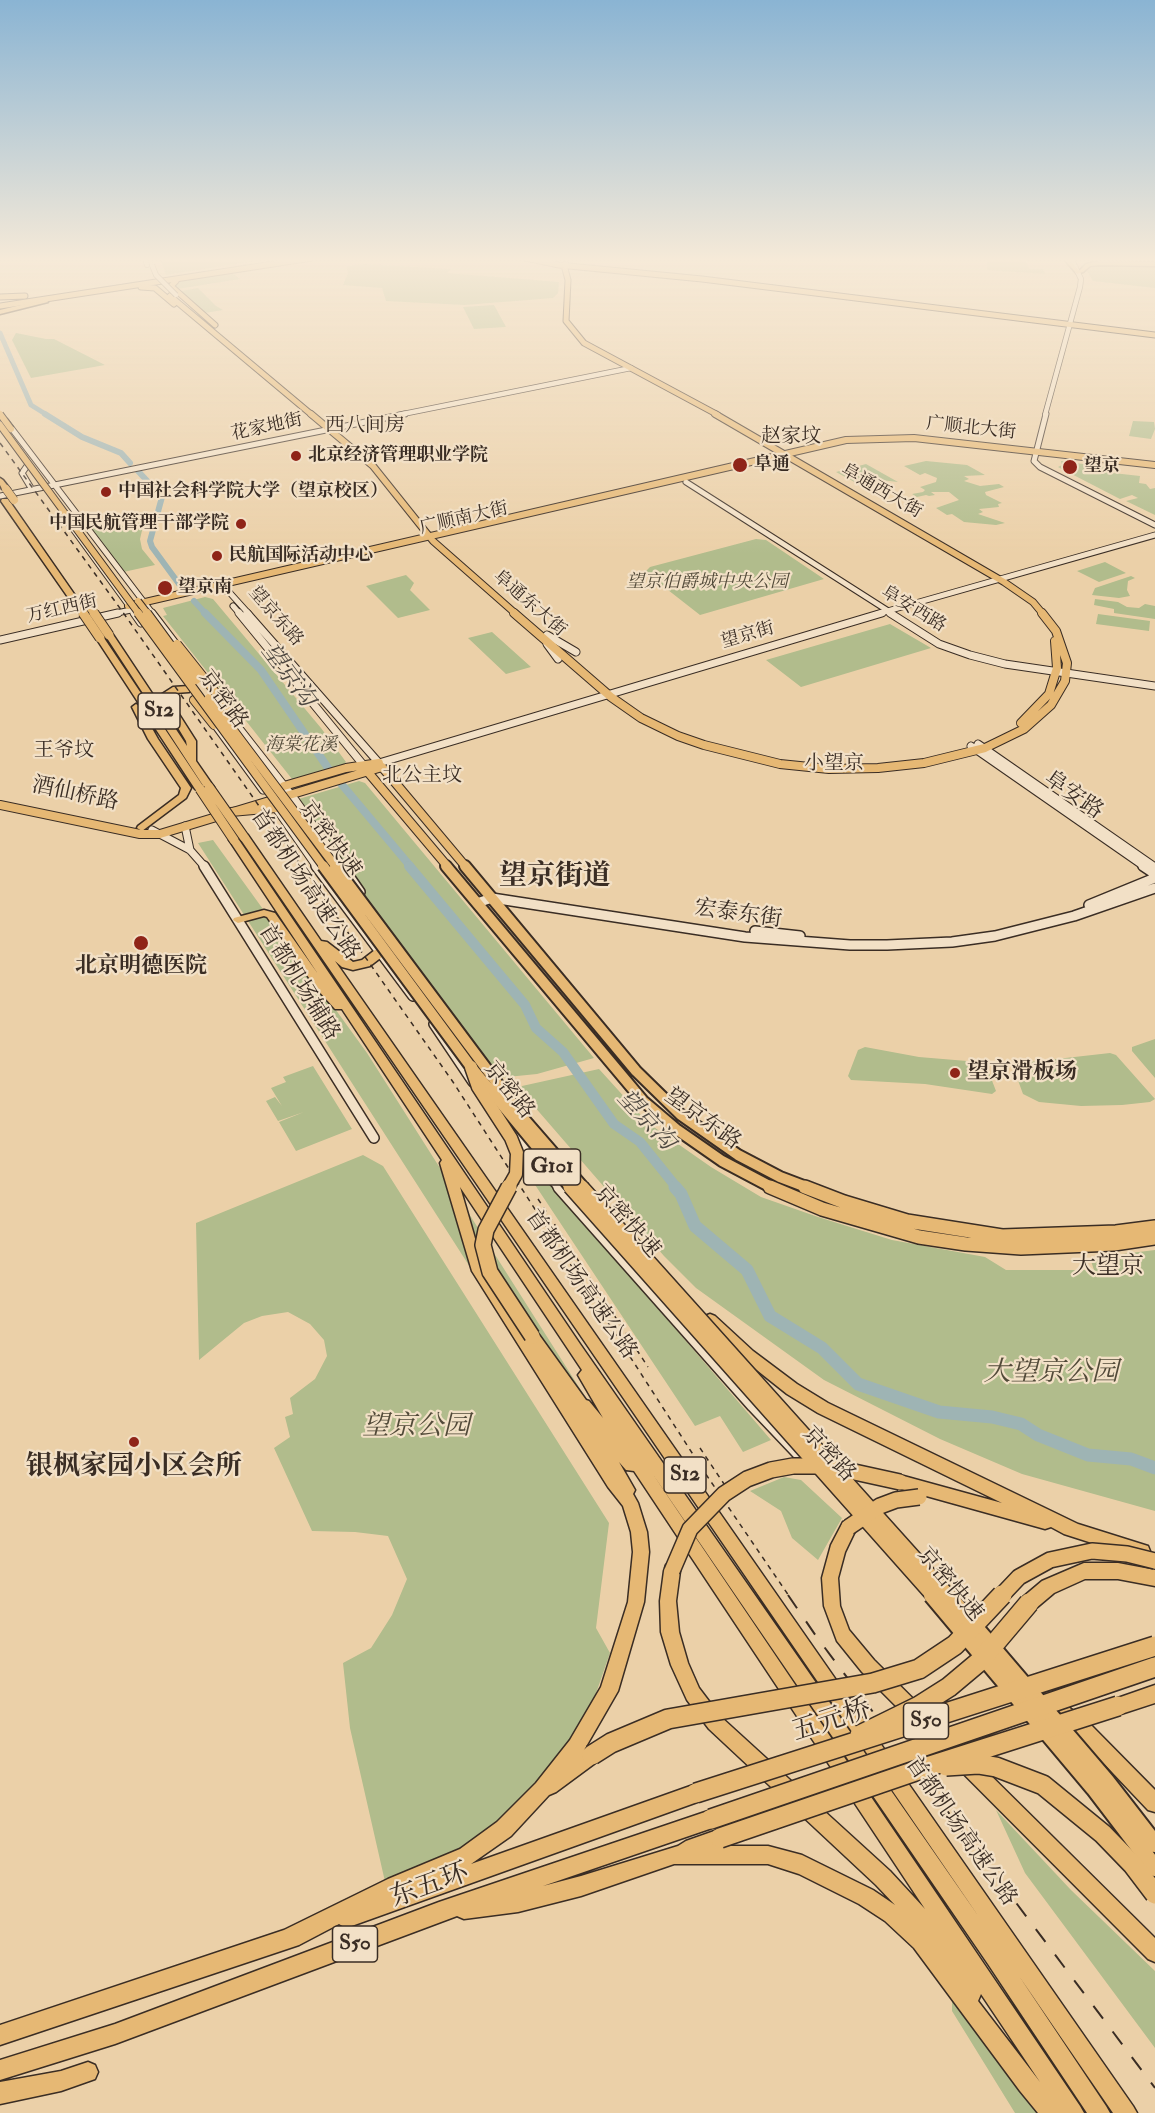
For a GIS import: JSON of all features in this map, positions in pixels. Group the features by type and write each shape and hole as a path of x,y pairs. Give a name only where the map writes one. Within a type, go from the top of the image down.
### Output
{"highway":[{"name":"首都机场高速公路","path":"0,480 4,496 105,636 193,764 205,788"},
{"name":"首都机场高速公路","path":"105,636 130,685 205,788 354,1018 575,1348 995,1956 1100,2113"},
{"path":"130,685 139,713 186,788 183,796 141,831"},
{"path":"189,689 173,690 163,696 191,741 193,764"},
{"name":"首都机场高速公路","path":"239,839 302,923 1126,2113"},
{"path":"238,920 264,914 271,915 320,986 338,1006 354,1018"},
{"path":"302,923 346,964 361,965 380,954"},
{"path":"471,1067 478,1086 512,1138 517,1153 516,1174 486,1230 483,1245 490,1272 579,1401 629,1463 649,1482"},
{"path":"440,1146 477,1267 595,1453 630,1503"},
{"path":"710,1320 765,1369 823,1408 1072,1529"},
{"path":"575,1348 584,1373 649,1482 1072,2113"},
{"path":"291,1937 395,1886 467,1856 504,1829 531,1801 576,1746 609,1691 628,1631 639,1583 641,1552 639,1532 627,1488 587,1422 579,1401"},
{"path":"1027,2084 934,1936 883,1878 715,1723 693,1694 680,1665 670,1632 668,1601 672,1571 690,1529 724,1494 747,1479 771,1470 793,1466 827,1466 900,1482 1072,1529 1155,1555"},
{"path":"953,1497 896,1500 865,1514 849,1527 837,1550 830,1578 832,1606 843,1635 868,1666 1155,1952"},
{"path":"531,1801 611,1743 668,1719 873,1683 919,1669 955,1646 1019,1577 1050,1560 1092,1551 1127,1554 1155,1562"},
{"path":"821,1755 919,1706 949,1687 980,1661 1029,1603 1048,1587 1084,1571 1118,1571 1155,1578"},
{"name":"五元桥","path":"696,1793 821,1755 1155,1646"},
{"name":"东五环","path":"0,2070 115,2034 439,1912 1155,1666"},
{"path":"439,1912 518,1902 581,1886 674,1855 725,1846 930,1766 1155,1694"},
{"path":"1042,1696 1083,1729 1155,1803"},
{"path":"930,1766 978,1764 996,1767 1043,1785 1103,1834 1133,1865 1155,1894"},
{"name":"东五环","path":"0,2035 291,1937 696,1793"},
{"path":"725,1846 802,1865 845,1885 892,1914 921,1941 1027,2084 1052,2113"},
{"path":"0,2093 61,2081 88,2072"}],"main road":[{"name":"阜通东大街","path":"245,357 382,469 434,538 545,637 613,695 654,719 680,731 734,748 793,759 841,762 888,761 978,747"},
{"name":"阜通东大街","path":"249,357 331,428"},
{"name":"阜通西大街","path":"604,357 785,456 1033,602 1050,621 1063,645 1067,671"},
{"path":"1063,357 1037,455 1040,467 1155,523"},
{"name":"花家地街","path":"42,487 627,368"},
{"name":"京密路","path":"0,414 289,792 508,1094 567,1166 710,1320 1042,1696 1155,1844"},
{"name":"京密快速","path":"0,414 471,1067 618,1243 918,1578 1094,1788 1155,1868"},
{"name":"京密路","path":"1,428 380,954 431,1020 468,1075 493,1102 536,1161 753,1406 841,1500 1092,1794 1155,1875"},
{"name":"京密快速","path":"1,428 524,1119 627,1239 982,1633 1106,1781 1155,1844"},
{"name":"广顺北大街","path":"881,439 1016,451"},
{"name":"广顺北大街","path":"785,456 881,439 937,439 1037,455 1155,468"},
{"name":"广顺南大街","path":"459,532 527,521 646,488 785,456"},
{"name":"广顺南大街","path":"646,488 688,481 765,460"},
{"path":"27,466 22,473 31,488"},
{"name":"阜安西路","path":"688,481 892,613 942,641 973,653 1007,661 1155,684"},
{"path":"4,496 42,487"},
{"path":"4,496 42,487"},
{"name":"广顺南大街","path":"130,608 615,496"},
{"name":"望京街","path":"613,695 1155,537"},
{"path":"1054,562 1068,562"},
{"path":"1057,570 1068,562"},
{"name":"广顺南大街","path":"195,593 222,589 245,581"},
{"name":"阜通西大街","path":"978,747 1029,716 1049,694 1057,669 1056,644 1051,631 1030,606 1000,581"},
{"name":"望京东路","path":"222,589 230,593 381,765 619,1052 659,1096 713,1139 780,1177 844,1202 888,1215 970,1232 1002,1236 1064,1236 1155,1227"},
{"name":"望京东路","path":"222,589 267,649 643,1101 676,1130 722,1161 774,1189 822,1209 874,1226 920,1237 966,1244 1022,1248 1114,1244 1155,1238"},
{"name":"万红西街","path":"0,638 130,608"},
{"name":"望京街","path":"613,695 892,613"},
{"path":"156,632 186,654 232,713 233,718"},
{"path":"156,632 156,648 214,725"},
{"path":"545,637 576,652"},
{"path":"545,637 558,659"},
{"path":"978,747 1024,729 1040,717 1057,696 1067,671"},
{"path":"156,832 271,802 289,792 326,780 613,695"},
{"name":"阜安路","path":"978,747 1155,876"},
{"name":"阜安路","path":"995,759 1155,867"},
{"path":"289,792 366,769"},
{"name":"酒仙桥路","path":"0,798 141,831"},
{"path":"141,831 156,832 185,826 271,802"},
{"name":"酒仙桥路","path":"0,805 141,831"},
{"path":"185,826 190,850"},
{"path":"156,832 190,850"},
{"name":"首都机场辅路","path":"190,850 201,861 374,1138"},
{"name":"宏泰东街","path":"755,931 875,939 955,936 1013,927 1069,913 1155,876"},
{"name":"宏泰东街","path":"477,903 492,898 745,937 887,945 952,942 995,936 1074,916 1155,888"}],"green space":[{"path":"20,357 89,357 105,365 31,378"},
{"path":"1133,421 1154,422 1155,429 1151,439 1129,436"},
{"path":"926,461 967,465 985,475 964,476 969,479 964,481 980,486 999,484 1004,487 985,492 986,495 1002,503 998,504 999,507 979,509 983,512 978,514 1005,523 996,525 964,522 952,514 947,515 936,508 959,500 949,492 931,492 935,495 917,497 912,494 923,492 925,490 920,487 936,482 937,478 925,473 920,475 904,466"},
{"path":"1061,461 1113,468 1113,473 1140,476 1139,483 1146,484 1150,489 1155,488 1155,515 1126,501 1138,498 1132,495 1120,499 1058,467 1062,465"},
{"path":"866,464 898,482 881,480 860,485 836,472"},
{"path":"96,517 104,527 111,528 144,522 140,539 142,549 155,565 119,573 82,521"},
{"name":"望京伯爵城中央公园","path":"756,539 766,540 824,579 700,615 645,572 650,567"},
{"path":"1105,562 1126,573 1099,582 1077,571"},
{"path":"406,575 414,583 410,590 430,610 398,618 366,586"},
{"path":"1131,576 1135,578 1128,581 1127,590 1130,596 1119,598 1092,595 1095,588"},
{"name":"海棠花溪","path":"205,597 213,599 321,728 346,762 342,766 292,779 163,616 167,615 163,608"},
{"path":"1095,599 1118,602 1127,607 1139,608 1145,604 1155,606 1155,619 1114,613 1114,609 1094,605"},
{"path":"1098,614 1150,621 1149,631 1096,624"},
{"path":"890,624 931,648 801,687 766,660"},
{"path":"492,632 531,667 506,674 468,638"},
{"path":"359,781 365,783 594,1058 537,1074 497,1078 292,801"},
{"path":"213,840 367,1053 610,1436 613,1490 198,843"},
{"path":"1155,1039 1155,1078 1132,1051 1132,1047"},
{"path":"865,1047 919,1057 979,1062 986,1065 996,1091 992,1094 925,1084 851,1080 848,1076 858,1050"},
{"path":"1110,1053 1116,1055 1155,1099 1150,1102 1122,1105 1081,1106 1039,1102 1023,1094 1012,1064"},
{"path":"313,1066 352,1129 296,1151 279,1122 304,1112 278,1121 266,1101 275,1097 282,1106 271,1088 286,1082 283,1077"},
{"name":"大望京公园","path":"599,1069 648,1123 711,1167 761,1197 818,1217 892,1240 985,1257 1006,1270 1094,1270 1090,1258 1155,1250 1155,1511 1022,1474 940,1439 824,1380 696,1288 664,1256 520,1090 522,1086"},
{"path":"490,1117 498,1122 771,1440 743,1452 720,1416 695,1426"},
{"name":"望京公园","path":"363,1155 383,1166 609,1523 596,1628 610,1653 594,1699 569,1742 536,1785 502,1818 462,1849 386,1886 350,1728 343,1663 371,1648 392,1615 407,1579 388,1536 355,1532 312,1531 274,1448 290,1437 285,1417 293,1414 290,1398 315,1379 327,1356 324,1340 310,1324 288,1312 262,1316 244,1323 199,1360 196,1223"},
{"path":"784,1477 801,1480 842,1518 818,1560 792,1538 781,1511 750,1491"},
{"path":"996,1810 1071,1890 1155,1971 1155,2048 1025,1873"},
{"path":"952,1997 1044,2113 1015,2113 952,2011"}],"waterway":[{"name":"望京沟","path":"10,357 31,405 47,415"},
{"name":"望京沟","path":"45,414 82,437 121,453 130,463"},
{"name":"望京沟","path":"138,471 162,497 150,541 152,547 182,588"},
{"name":"望京沟","path":"194,601 206,614"},
{"name":"望京沟","path":"205,613 261,670 328,768 411,867"},
{"name":"望京沟","path":"409,866 525,1005 536,1028 563,1052 614,1124 640,1142 677,1188"},
{"name":"望京沟","path":"675,1187 681,1194 695,1226 747,1270 770,1316 822,1348 858,1384 939,1412 992,1417 1021,1424 1038,1435 1088,1455 1131,1459 1155,1468"}],"railway":[{"path":"0,443 122,611 453,1082 705,1473 789,1596"},
{"path":"538,1199 648,1367"},
{"path":"700,1448 728,1490"},
{"path":"788,1595 816,1636 1155,2088"}],"place":[{"name":"北京经济管理职业学院","path":"296,456"},
{"name":"阜通","path":"740,465"},
{"name":"望京","path":"1070,467"},
{"name":"中国社会科学院大学（望京校区）","path":"106,492"},
{"name":"中国民航管理干部学院","path":"241,524"},
{"name":"民航国际活动中心","path":"217,556"},
{"name":"望京南","path":"165,588"},
{"name":"北京明德医院","path":"141,943"},
{"name":"望京滑板场","path":"955,1073"},
{"name":"银枫家园小区会所","path":"134,1442"}],"district":[{"name":"西八间房","path":"365,427"},
{"name":"赵家坟","path":"791,438"},
{"name":"王爷坟","path":"64,752"},
{"name":"小望京","path":"834,765"},
{"name":"北公主坟","path":"422,777"},
{"name":"望京街道","path":"555,878"},
{"name":"大望京","path":"1108,1268"}]}
